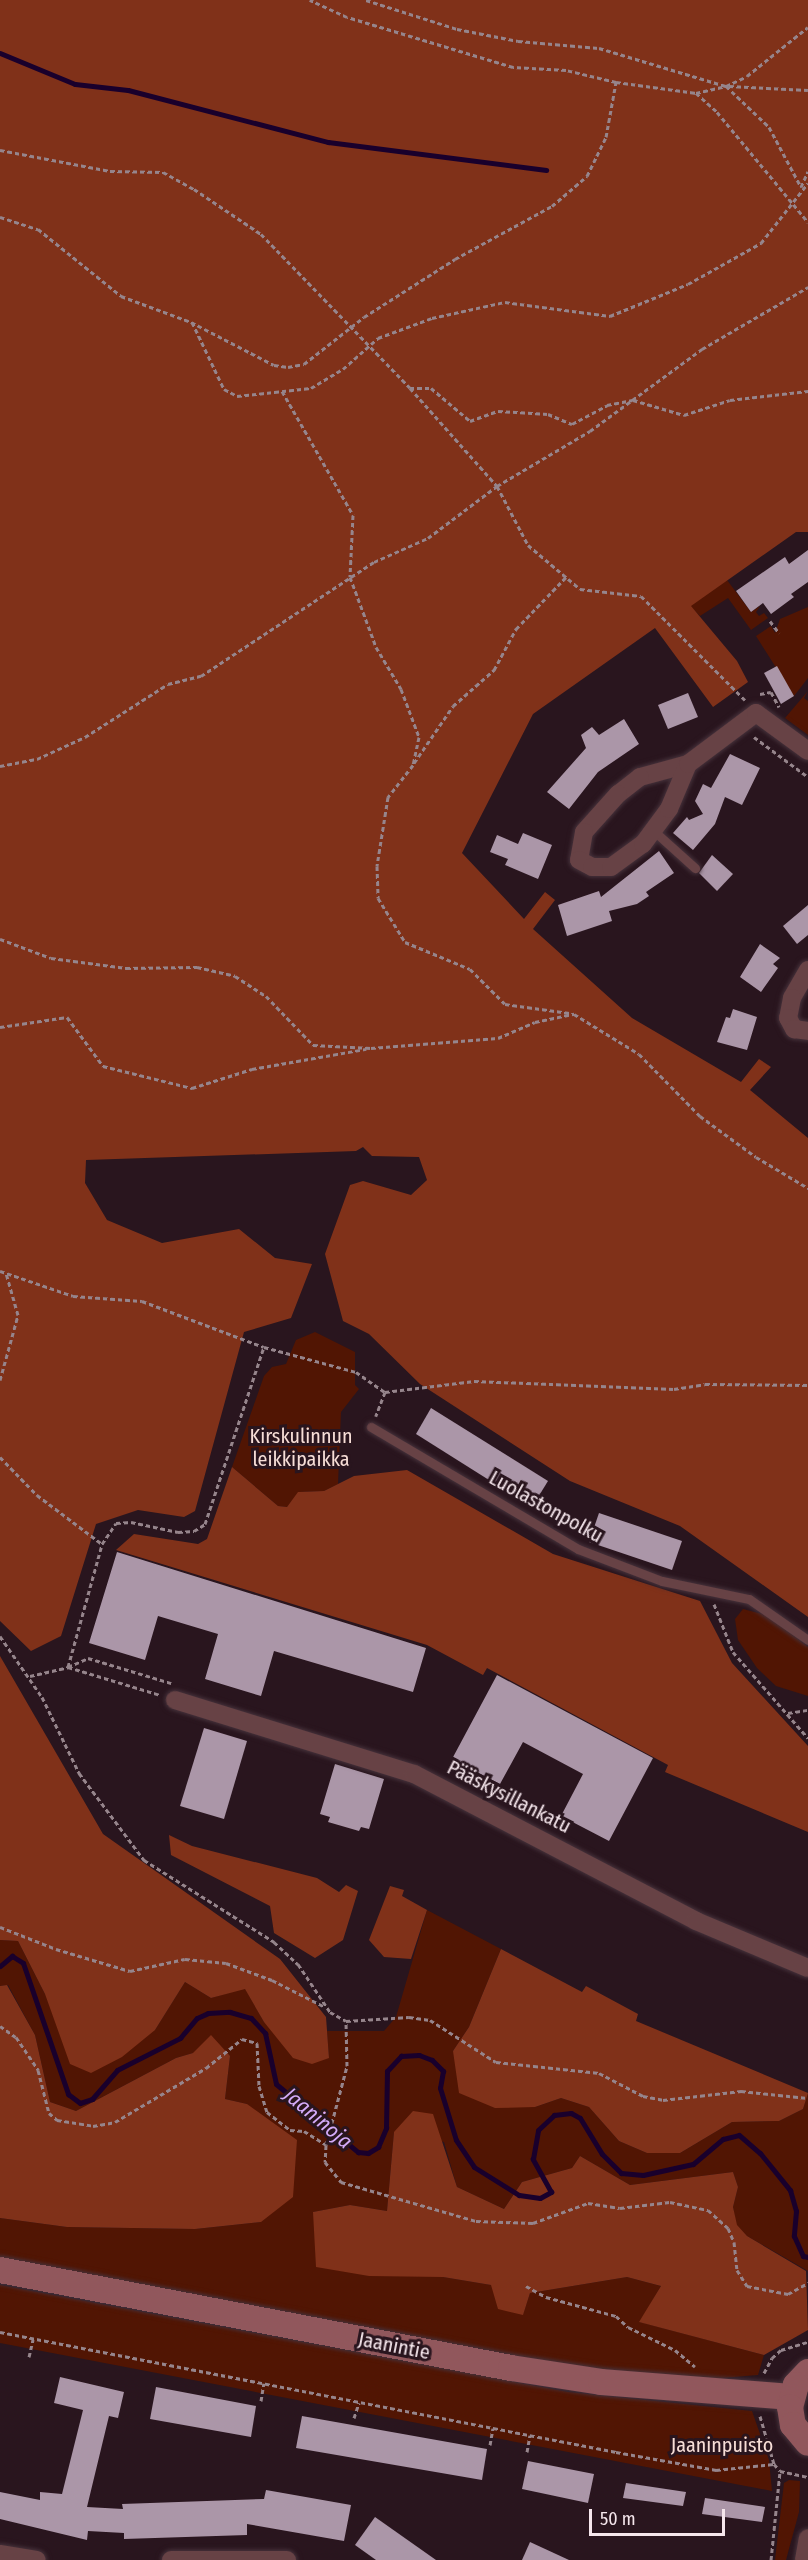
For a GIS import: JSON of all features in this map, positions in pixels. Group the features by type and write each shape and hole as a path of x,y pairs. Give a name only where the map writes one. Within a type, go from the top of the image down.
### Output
{"main road":[{"name":"Jaanintie","path":"0,2270 511,2368 601,2382 791,2397"},
{"path":"808,2372 791,2397 793,2425 808,2443"}],"street":[{"path":"688,764 669,810 655,832 611,867 592,867 579,860 584,832 618,794 640,777 688,764 736,724 756,713 808,751"},
{"path":"808,970 792,998 788,1018 795,1029 808,1031"},
{"name":"Pääskysillankatu","path":"175,1700 414,1774 696,1921 808,1968"},
{"path":"804,2560 808,2538"},
{"path":"0,2554 37,2560"},
{"path":"171,2560 287,2560"}],"lane":[{"path":"655,832 695,868"},
{"name":"Luolastonpolku","path":"371,1427 578,1550 662,1581 708,1588 750,1599 808,1640"}],"path":[{"path":"310,0 347,17 513,67 566,69 616,82 696,93 726,86 747,76 808,27"},
{"path":"366,0 457,29 518,41 599,48 726,86 808,90"},
{"path":"0,217 38,229 121,296 191,322 274,365 288,367 304,364 348,328 455,259 502,236 570,192 587,176 606,137 616,82"},
{"path":"726,86 770,127 801,187"},
{"path":"696,93 717,112 808,222"},
{"path":"0,150 99,169 163,172 261,234 348,328 410,388 497,486 528,545 580,589 641,596 719,670 756,713"},
{"path":"801,187 808,171"},
{"path":"191,322 224,389 237,396 311,388 343,369 378,338 432,318 505,302 610,316 688,284 761,243 808,183 801,187"},
{"path":"0,766 37,759 85,737 168,684 201,676 262,639 350,577 428,538 497,486 591,431 702,349 808,287"},
{"path":"410,388 431,388 470,421 498,411 548,414 572,424 607,405 633,400 684,415 730,400 808,391"},
{"path":"282,391 354,515 350,577 376,647 401,689 419,737 413,765"},
{"path":"566,577 516,629 494,670 453,706 388,797 377,866 378,898 405,942 470,969 505,1004 574,1014 639,1054 700,1116 756,1157 808,1188"},
{"path":"770,621 779,633"},
{"path":"760,694 771,692 783,714"},
{"path":"736,724 808,777"},
{"path":"0,939 51,958 126,968 197,967 235,976 266,996 314,1045 371,1048 498,1038 535,1022 574,1014"},
{"path":"0,1027 68,1017 103,1066 192,1088 252,1069 332,1058 371,1048"},
{"path":"0,1271 73,1296 142,1301 264,1347 356,1372 385,1392 474,1381 674,1389 705,1384 808,1384"},
{"path":"0,1380 18,1315 6,1273"},
{"path":"68,1666 102,1544 116,1523 131,1522 178,1532 194,1531 204,1524 264,1347"},
{"path":"371,1427 385,1392"},
{"path":"0,1457 37,1495 102,1544"},
{"path":"708,1588 733,1652 808,1738"},
{"path":"0,1636 30,1676 78,1773 114,1825 144,1860 274,1942 298,1964 327,2008"},
{"path":"30,1676 68,1666 175,1700"},
{"path":"788,1713 808,1710"},
{"path":"0,1927 56,1949 130,1971 185,1959 226,1963 272,1980 327,2008 346,2021 409,2017 430,2020 496,2062 599,2073 643,2096 663,2100 741,2091 808,2097"},
{"path":"346,2021 347,2066 332,2116 325,2162 341,2182 476,2221 533,2223 588,2203 620,2208 670,2202 708,2210 728,2228 735,2242 737,2270 747,2286 788,2294 808,2283"},
{"path":"0,2025 16,2037 38,2070 48,2113 57,2120 93,2126 115,2122 207,2068 242,2039 257,2043 259,2086 267,2112 290,2130 304,2131 326,2145"},
{"path":"526,2286 546,2297 616,2316 628,2327 675,2350 700,2371"},
{"path":"0,2332 716,2470 774,2464"},
{"path":"29,2357 33,2338"},
{"path":"764,2376 772,2358 781,2350 808,2342"},
{"path":"261,2401 264,2384"},
{"path":"354,2418 360,2402"},
{"path":"760,2412 774,2464 780,2471 808,2477"},
{"path":"490,2445 493,2428"},
{"path":"527,2452 530,2435"},
{"path":"771,2560 780,2471"}],"green space":[{"path":"727,580 751,612 760,606 756,612 759,616 764,613 768,618 751,630 728,598 700,616 690,606"},
{"path":"808,607 808,678 794,696 756,636 771,626 775,633 780,619"},
{"path":"808,691 804,698 808,701 808,735 785,718"},
{"name":"Kirskulinnun leikkipaikka","path":"315,1332 355,1352 355,1385 359,1389 341,1412 338,1484 324,1491 299,1492 287,1507 278,1506 232,1467 264,1376 272,1367 286,1364 296,1340"},
{"path":"743,1609 766,1615 808,1647 808,1696 776,1686 757,1668 738,1640 735,1619"},
{"path":"427,1910 501,1949 469,2027 453,2051 535,2107 561,2098 589,2107 619,2141 647,2153 680,2153 732,2122 779,2121 803,2109 808,2092 808,2271 747,2236 736,2225 733,2207 738,2187 733,2172 630,2185 580,2156 572,2168 522,2182 504,2209 457,2187 444,2142 394,2132 387,2211 350,2205 313,2212 443,2277 491,2285 523,2314 530,2293 627,2277 661,2286 640,2322 764,2355 758,2375 709,2379 612,2374 0,2257 0,2218 67,2227 195,2229 261,2222 247,2104 225,2099 230,2056 193,2053 176,2058 76,2111 50,2102 35,2035 8,1985 0,1986 0,1940 18,1941 45,1994 155,2030 185,1982 211,1998 245,1988 264,2022 329,2058 327,2031 384,2031 396,2017"},
{"name":"Jaaninpuisto","path":"0,2285 568,2392 752,2411 769,2460 772,2491 0,2343"},
{"path":"789,2480 800,2481 799,2512 786,2560 775,2560 784,2483"}],"shaded area":[{"path":"0,0 808,0 808,532 796,532 691,606 737,661 748,682 713,707 655,628 533,714 462,853 524,919 545,892 555,900 533,929 632,1018 741,1082 759,1059 771,1067 750,1090 808,1138 808,1617 680,1526 570,1481 420,1384 369,1334 343,1321 325,1254 350,1185 363,1181 411,1195 427,1180 419,1157 372,1156 363,1147 356,1151 86,1160 85,1183 107,1220 162,1243 239,1229 275,1258 312,1264 291,1318 244,1332 195,1511 184,1517 138,1510 96,1524 61,1636 31,1651 0,1621"},
{"path":"232,1467 278,1506 287,1507 298,1492 324,1491 354,1476 407,1470 553,1554 700,1601 732,1663 808,1746 808,1832 665,1772 668,1765 487,1668 483,1675 427,1645 116,1550 134,1534 198,1544 207,1539"},
{"path":"0,1656 103,1834 280,1959 326,2017 329,2058 312,2064 293,2058 264,2022 245,1989 211,1998 185,1982 155,2030 122,2057 91,2073 70,2064 45,1994 18,1941 0,1940"},
{"path":"169,1835 192,1846 317,1878 339,1892 346,1885 358,1891 343,1940 315,1958 274,1933 270,1906 171,1855"},
{"path":"390,1886 404,1890 402,1896 427,1910 411,1959 384,1957 369,1940"},
{"path":"501,1949 582,1992 586,1986 638,2014 636,2021 808,2093 803,2109 779,2121 732,2122 680,2153 647,2153 619,2141 589,2107 561,2098 535,2107 495,2108 459,2093 453,2051 469,2027"},
{"path":"7,1985 35,2035 50,2102 76,2111 176,2058 193,2053 211,2035 230,2056 225,2099 247,2104 297,2140 293,2197 261,2222 195,2229 67,2227 0,2218 0,1986"},
{"path":"413,2111 433,2114 457,2187 504,2209 522,2182 572,2168 580,2156 630,2185 733,2172 738,2187 733,2207 737,2225 747,2236 806,2271 808,2330 764,2355 639,2322 661,2286 627,2277 530,2293 523,2315 498,2309 491,2285 443,2277 369,2276 316,2267 313,2212 350,2205 387,2211 394,2132"}],"building":[{"path":"808,550 808,582 791,594 794,597 771,614 763,603 751,612 736,591 785,557 789,564"},
{"path":"777,666 794,696 781,704 764,673"},
{"path":"688,693 698,717 668,729 658,705"},
{"path":"624,719 639,744 598,772 569,809 547,792 586,748 581,735 592,727 599,735"},
{"path":"730,754 760,768 742,805 725,797 715,824 693,850 673,833 687,817 689,820 703,814 695,801 703,784 711,788"},
{"path":"523,833 552,845 538,879 505,865 508,859 490,852 497,835 518,844"},
{"path":"659,851 674,873 646,892 649,896 637,904 609,911 612,921 567,936 558,905 599,891 601,897"},
{"path":"712,855 733,874 717,891 699,873"},
{"path":"808,905 808,935 797,944 783,926"},
{"path":"760,944 780,958 773,964 778,968 761,992 740,977"},
{"path":"733,1009 757,1017 747,1050 717,1042 726,1017 730,1018"},
{"path":"431,1408 548,1481 532,1507 416,1434"},
{"path":"599,1513 682,1541 672,1570 589,1542"},
{"path":"117,1552 426,1648 413,1692 274,1651 261,1696 205,1679 218,1634 158,1616 145,1660 89,1643"},
{"path":"497,1675 653,1758 609,1841 561,1816 583,1774 523,1742 500,1784 452,1759"},
{"path":"204,1728 247,1741 224,1819 180,1806"},
{"path":"335,1764 384,1779 369,1829 361,1827 359,1831 328,1822 330,1817 320,1814"},
{"path":"60,2377 124,2392 118,2418 109,2416 87,2507 123,2509 122,2504 264,2499 266,2490 351,2505 344,2541 247,2524 247,2535 124,2539 124,2533 88,2531 87,2540 0,2519 0,2492 40,2500 40,2492 62,2494 83,2410 54,2403"},
{"path":"156,2387 256,2406 251,2437 150,2419"},
{"path":"302,2416 487,2449 482,2480 296,2448"},
{"path":"528,2461 594,2474 588,2503 522,2489"},
{"path":"626,2483 686,2492 683,2506 623,2498"},
{"path":"705,2498 765,2507 762,2522 702,2514"},
{"path":"375,2517 436,2560 376,2560 355,2545"},
{"path":"530,2542 569,2560 522,2560"}],"waterway":[{"path":"0,53 75,84 128,90 328,142 546,170"},
{"name":"Jaaninoja","path":"0,1966 12,1956 23,1963 68,2094 80,2103 92,2099 117,2070 180,2038 197,2018 208,2013 230,2012 251,2018 265,2033 276,2084 358,2152 368,2153 378,2147 386,2128 387,2071 401,2056 419,2055 432,2060 443,2071 440,2088 456,2140 474,2167 519,2195 540,2198 551,2192 533,2159 538,2130 554,2115 571,2113 580,2118 602,2154 621,2173 643,2175 693,2164 723,2139 739,2135 760,2153 790,2190 796,2211 794,2236 803,2256 808,2257"}]}
